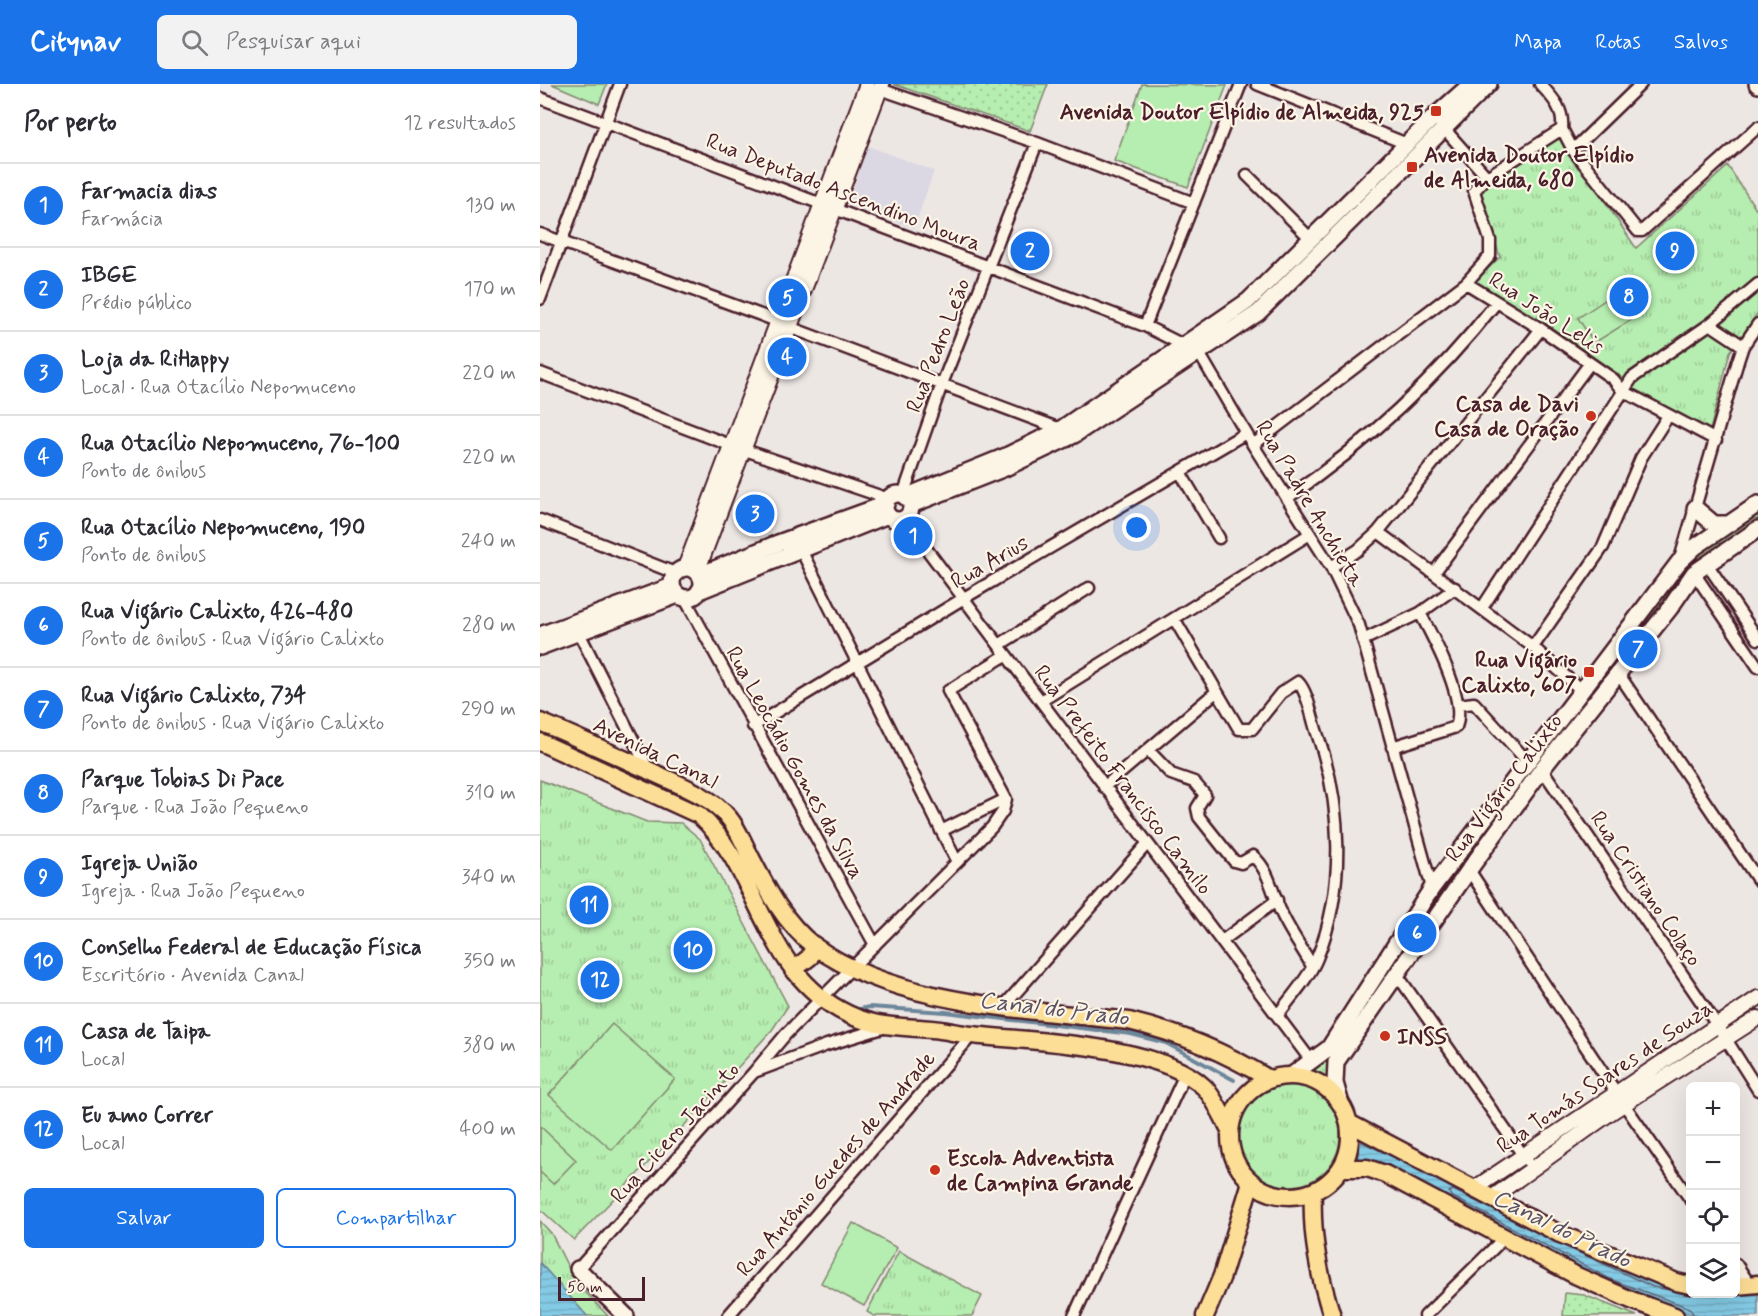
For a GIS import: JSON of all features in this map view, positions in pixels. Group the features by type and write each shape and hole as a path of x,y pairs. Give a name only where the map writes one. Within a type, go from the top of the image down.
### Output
{"main road":[{"path":"540,635 684,581 1005,468 1199,353 1258,313 1470,88 1489,84"},
{"path":"1067,432 1184,345 1248,301 1407,144 1439,122"},
{"name":"Rua Vigário Calixto","path":"1292,1075 1329,1048 1432,888 1679,562 1758,504"},
{"path":"684,581 692,597 699,591 898,505"},
{"path":"1695,508 1714,524 1728,524"},
{"name":"Rua Vigário Calixto","path":"1341,1104 1335,1083 1336,1062 1396,973 1542,769 1670,608 1694,573 1758,528"},
{"path":"540,647 579,633 684,581"},
{"name":"Avenida Canal","path":"540,722 700,795 719,808 740,835 782,911 814,945 851,967 886,982 922,993 1004,1006 1129,1021 1162,1029 1224,1054 1269,1079"},
{"name":"Avenida Canal","path":"540,742 693,810 704,819 719,836 733,859 773,938 793,970 806,986 857,1018 886,1027 933,1029 1042,1041 1130,1054 1185,1074 1203,1087 1216,1104 1230,1130"},
{"path":"793,970 810,957 814,945"},
{"path":"1292,1075 1320,1083 1341,1104 1349,1123 1351,1138 1342,1168 1329,1183 1313,1192 1294,1197 1274,1195 1251,1182 1238,1167 1231,1149 1230,1130 1234,1113 1242,1098 1254,1087 1269,1079 1292,1075"},
{"path":"1349,1123 1558,1233 1686,1284"},
{"path":"1342,1168 1366,1168 1384,1174 1575,1275 1631,1300 1675,1316"},
{"path":"1205,1316 1222,1276 1251,1182"},
{"path":"1313,1192 1312,1226 1321,1280 1332,1316"},
{"path":"578,1269 626,1316"}],"street":[{"path":"540,298 620,84"},
{"path":"1145,326 1240,84"},
{"path":"1257,84 1407,144"},
{"path":"1540,84 1560,106 1563,118 1562,129 1573,150 1638,231 1648,229 1758,127"},
{"path":"1573,150 1641,84"},
{"path":"540,520 684,581 828,205 877,86 1037,143 1194,203"},
{"name":"Rua Deputado Ascendino Moura","path":"540,98 1145,326 1199,353"},
{"path":"1439,122 1487,177 1562,129"},
{"name":"Rua Pedro Leão","path":"898,505 942,384 1037,143"},
{"path":"1247,175 1312,240"},
{"name":"Rua João Lelis","path":"1487,177 1474,191 1490,240 1490,256 1466,283 1541,329 1613,379 1623,391 1716,440"},
{"path":"540,234 1067,432"},
{"path":"1253,446 1466,283"},
{"path":"1482,608 1623,391 1639,371 1710,324 1758,284"},
{"path":"1287,498 1332,468 1406,403 1496,303"},
{"path":"1710,324 1743,346"},
{"path":"1679,562 1743,346 1758,324"},
{"path":"1331,567 1358,550 1378,532 1541,329"},
{"name":"Rua Padre Anchieta","path":"1199,353 1253,446 1331,567 1359,625 1432,888"},
{"path":"1434,573 1590,363"},
{"path":"540,373 898,505"},
{"path":"1533,648 1603,547 1641,458 1668,416"},
{"name":"Rua Arius","path":"753,726 964,598 1246,433"},
{"path":"1180,472 1218,538"},
{"name":"Rua Prefeito Francisco Camilo","path":"898,505 1104,787 1312,1062"},
{"path":"1378,532 1482,608 1582,691"},
{"path":"1041,701 1175,620 1310,534"},
{"path":"800,548 956,861"},
{"path":"1707,564 1758,639"},
{"path":"1694,573 1758,667"},
{"name":"Rua Leocádio Gomes da Silva","path":"684,581 753,726 875,945"},
{"path":"999,645 1089,588"},
{"path":"1363,640 1420,614 1455,588"},
{"path":"1392,747 1456,727 1459,719 1458,705 1437,645 1420,614"},
{"path":"1175,620 1239,729 1244,731 1252,729 1281,693 1298,682 1321,743 1333,800 1338,844 1335,888 1326,929 1312,966 1278,1015"},
{"path":"579,633 648,771"},
{"path":"754,1072 766,1056 851,967 992,826 1003,812 1005,799 948,691 1006,655"},
{"path":"1618,673 1758,880"},
{"path":"1104,787 1216,692"},
{"path":"1458,705 1474,702 1528,762"},
{"path":"1148,750 1172,774 1194,782 1205,795 1197,808 1199,817 1234,861 1240,863 1253,856 1258,861 1280,909 1312,966"},
{"name":"Rua Cristiano Colaço","path":"1542,769 1717,1025 1758,1090"},
{"path":"941,831 1005,799"},
{"path":"1004,1006 1147,844"},
{"path":"1469,870 1686,1193"},
{"path":"1222,941 1277,900"},
{"path":"1396,973 1532,1168"},
{"name":"Rua Tomás Soares de Souza","path":"1493,1197 1717,1025 1758,998"},
{"name":"Rua Tomás Soares de Souza","path":"1475,1188 1523,1156 1725,1040 1758,1018"},
{"name":"Rua Cicero Jacinto","path":"578,1269 754,1072 827,1045 886,1027"},
{"name":"Rua Antônio Guedes de Andrade","path":"728,1316 972,1035"},
{"path":"1074,1316 1185,1074"},
{"path":"1425,1316 1504,1238"},
{"path":"1740,1271 1748,1285"}],"shaded area":[{"path":"868,146 934,171 914,228 848,204"}],"green space":[{"path":"552,84 607,84 599,104"},
{"path":"893,84 1048,84 1030,131"},
{"path":"1142,84 1227,85 1188,187 1114,161"},
{"path":"1560,134 1636,248 1728,166 1758,212 1758,313 1730,352 1710,430 1628,390 1616,373 1546,324 1474,282 1500,257 1480,192 1489,179"},
{"path":"1614,294 1631,320 1594,343 1578,318"},
{"path":"1758,508 1758,525 1691,573 1334,1061 1336,1094 1318,1080 1298,1074 1313,1064 1434,890 1681,564"},
{"path":"540,780 647,822 681,823 700,839 788,1006 772,1030 698,1111 574,1240 540,1209"},
{"path":"612,1024 675,1079 612,1150 549,1095"},
{"path":"1289,1084 1309,1088 1325,1099 1336,1115 1340,1135 1336,1155 1325,1171 1309,1182 1289,1186 1269,1182 1253,1171 1242,1155 1238,1135 1242,1115 1253,1099 1269,1088"},
{"path":"540,1126 576,1160 553,1184 540,1172"},
{"path":"540,1221 551,1233 575,1281 608,1316 587,1316 540,1263"},
{"path":"853,1223 897,1248 864,1306 821,1283"},
{"path":"899,1251 982,1296 972,1316 874,1316 867,1312"},
{"path":"1565,1293 1584,1295 1637,1316 1563,1316"}],"water":[{"path":"1361,1142 1686,1288 1686,1298 1740,1298 1740,1295 1758,1293 1758,1316 1707,1316 1681,1312 1609,1285 1356,1163"},
{"path":"540,1263 587,1316 540,1316"}],"waterway":[{"name":"Canal do Prado","path":"860,1009 869,1007 945,1012 1131,1034 1166,1043 1234,1080"}],"place":[{"name":"Avenida Doutor Elpídio de Almeida, 925","path":"1436,111"},
{"name":"Avenida Doutor Elpídio de Almeida, 680","path":"1412,167"},
{"name":"IBGE","path":"1030,251"},
{"name":"Igreja União","path":"1675,251"},
{"name":"Parque Tobias Di Pace","path":"1629,297"},
{"name":"Rua Otacílio Nepomuceno, 190","path":"788,298"},
{"name":"Rua Otacílio Nepomuceno, 76-100","path":"787,357"},
{"name":"Casa de Davi Casa de Oração","path":"1591,416"},
{"name":"Loja da RiHappy","path":"755,514"},
{"name":"Farmacia dias","path":"913,536"},
{"name":"Rua Vigário Calixto, 734","path":"1638,649"},
{"name":"Rua Vigário Calixto, 607","path":"1589,672"},
{"name":"Casa de Taipa","path":"589,905"},
{"name":"Rua Vigário Calixto, 426-480","path":"1417,933"},
{"name":"Conselho Federal de Educação Física","path":"693,950"},
{"name":"Eu amo Correr","path":"600,980"},
{"name":"INSS","path":"1385,1036"},
{"name":"Escola Adventista de Campina Grande","path":"935,1170"}]}
